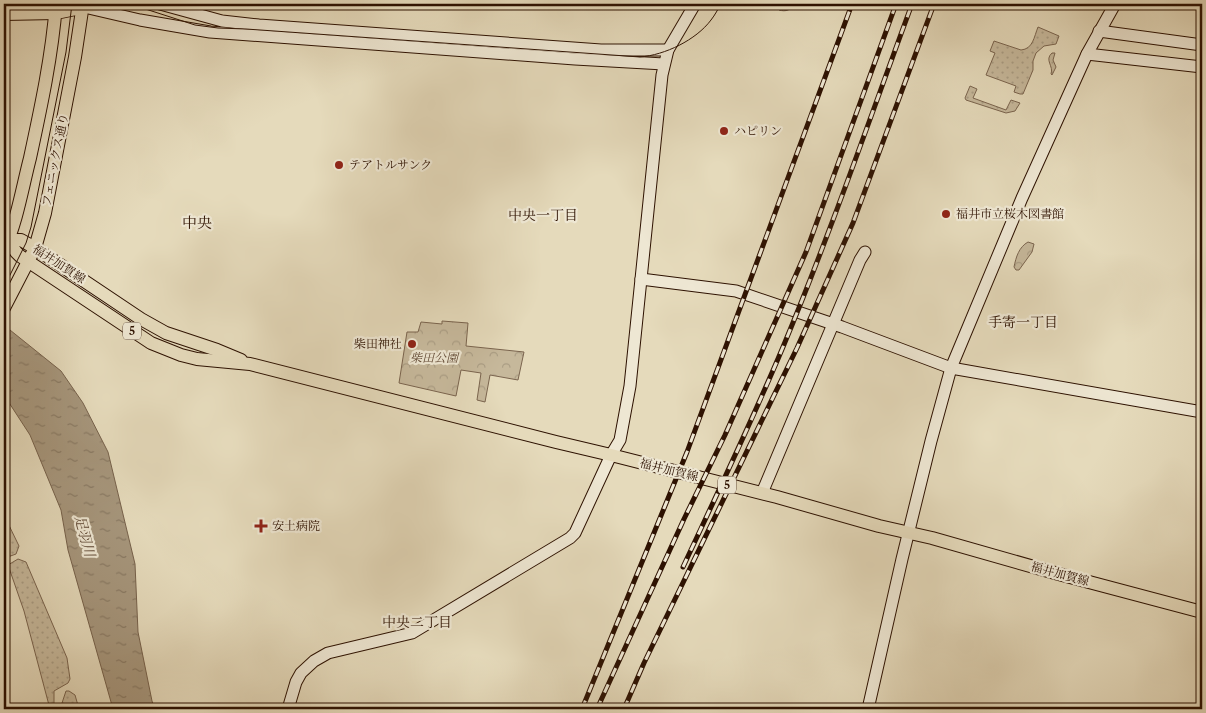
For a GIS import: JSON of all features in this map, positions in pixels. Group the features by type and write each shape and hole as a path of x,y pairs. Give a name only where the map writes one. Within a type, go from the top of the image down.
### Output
{"main road":[{"path":"4,14 100,4"},
{"name":"フェニックス通り","path":"4,308 35,248 45,213 83,5"},
{"name":"フェニックス通り","path":"6,245 18,210 34,138 50,53 56,8"},
{"name":"福井加賀線","path":"6,245 21,240 141,319 166,333 217,350 250,364"},
{"name":"福井加賀線","path":"6,245 158,347 197,359 250,364 762,494 1202,612"}],"street":[{"path":"160,4 222,21 258,25 601,50 668,50"},
{"path":"288,709 296,682 314,661 328,653 412,633 570,538 574,533 623,432 630,386 664,64 668,50 695,4"},
{"path":"870,709 908,533 951,368 1022,198 1087,54 1115,4"},
{"path":"83,5 140,20 210,32 664,64"},
{"path":"1099,31 1202,45"},
{"path":"1087,54 1202,67"},
{"path":"762,494 865,252"},
{"path":"641,279 736,291 833,324 951,368 1202,412"}],"green space":[{"path":"774,4 794,4 790,9 784,11 779,10"},
{"path":"1038,27 1059,36 1056,44 1044,46 1036,53 1033,61 1033,70 1023,94 1014,92 1016,86 986,75 995,53 990,51 994,41 1021,50 1025,49 1031,45"},
{"path":"1052,53 1055,53 1053,60 1056,67 1052,75 1049,58"},
{"path":"970,86 977,89 973,98 1006,110 1011,100 1020,103 1015,111 1006,113 966,100 965,98"},
{"path":"1028,242 1034,244 1032,252 1019,270 1016,270 1014,267 1018,253"},
{"name":"柴田公園","path":"442,321 468,323 466,346 524,352 518,380 490,375 485,402 477,400 481,373 461,370 456,396 399,383 407,332 418,332 421,322 442,324"},
{"path":"4,515 19,546 16,554 5,558"},
{"path":"18,559 26,562 67,658 70,679 68,683 54,691 54,709 50,709 24,611 8,565"},
{"path":"66,691 75,695 79,709 60,709"}],"water":[{"name":"足羽川","path":"10,330 61,371 83,403 108,452 135,564 138,632 155,709 113,709 68,550 61,510 30,435 4,395 4,341"}],"tram line":[{"path":"4,287 26,243 31,227 66,52 72,4"},
{"path":"130,4 195,25 218,28 640,57 669,50 689,40 705,27 721,4"}],"railway":[{"path":"582,709 687,452 852,4"},
{"path":"597,709 684,519 725,435 806,252 896,4"},
{"path":"683,567 783,347 833,219 912,4"},
{"path":"624,709 644,663 797,348 853,223 934,4"}],"place":[{"name":"ハピリン","path":"724,131"},
{"name":"テアトルサンク","path":"339,165"},
{"name":"福井市立桜木図書館","path":"946,214"},
{"name":"柴田神社","path":"412,344"},
{"name":"安土病院","path":"261,526"}],"district":[{"name":"中央一丁目","path":"543,215"},
{"name":"中央","path":"197,223"},
{"name":"手寄一丁目","path":"1023,322"},
{"name":"中央二丁目","path":"417,622"}]}
